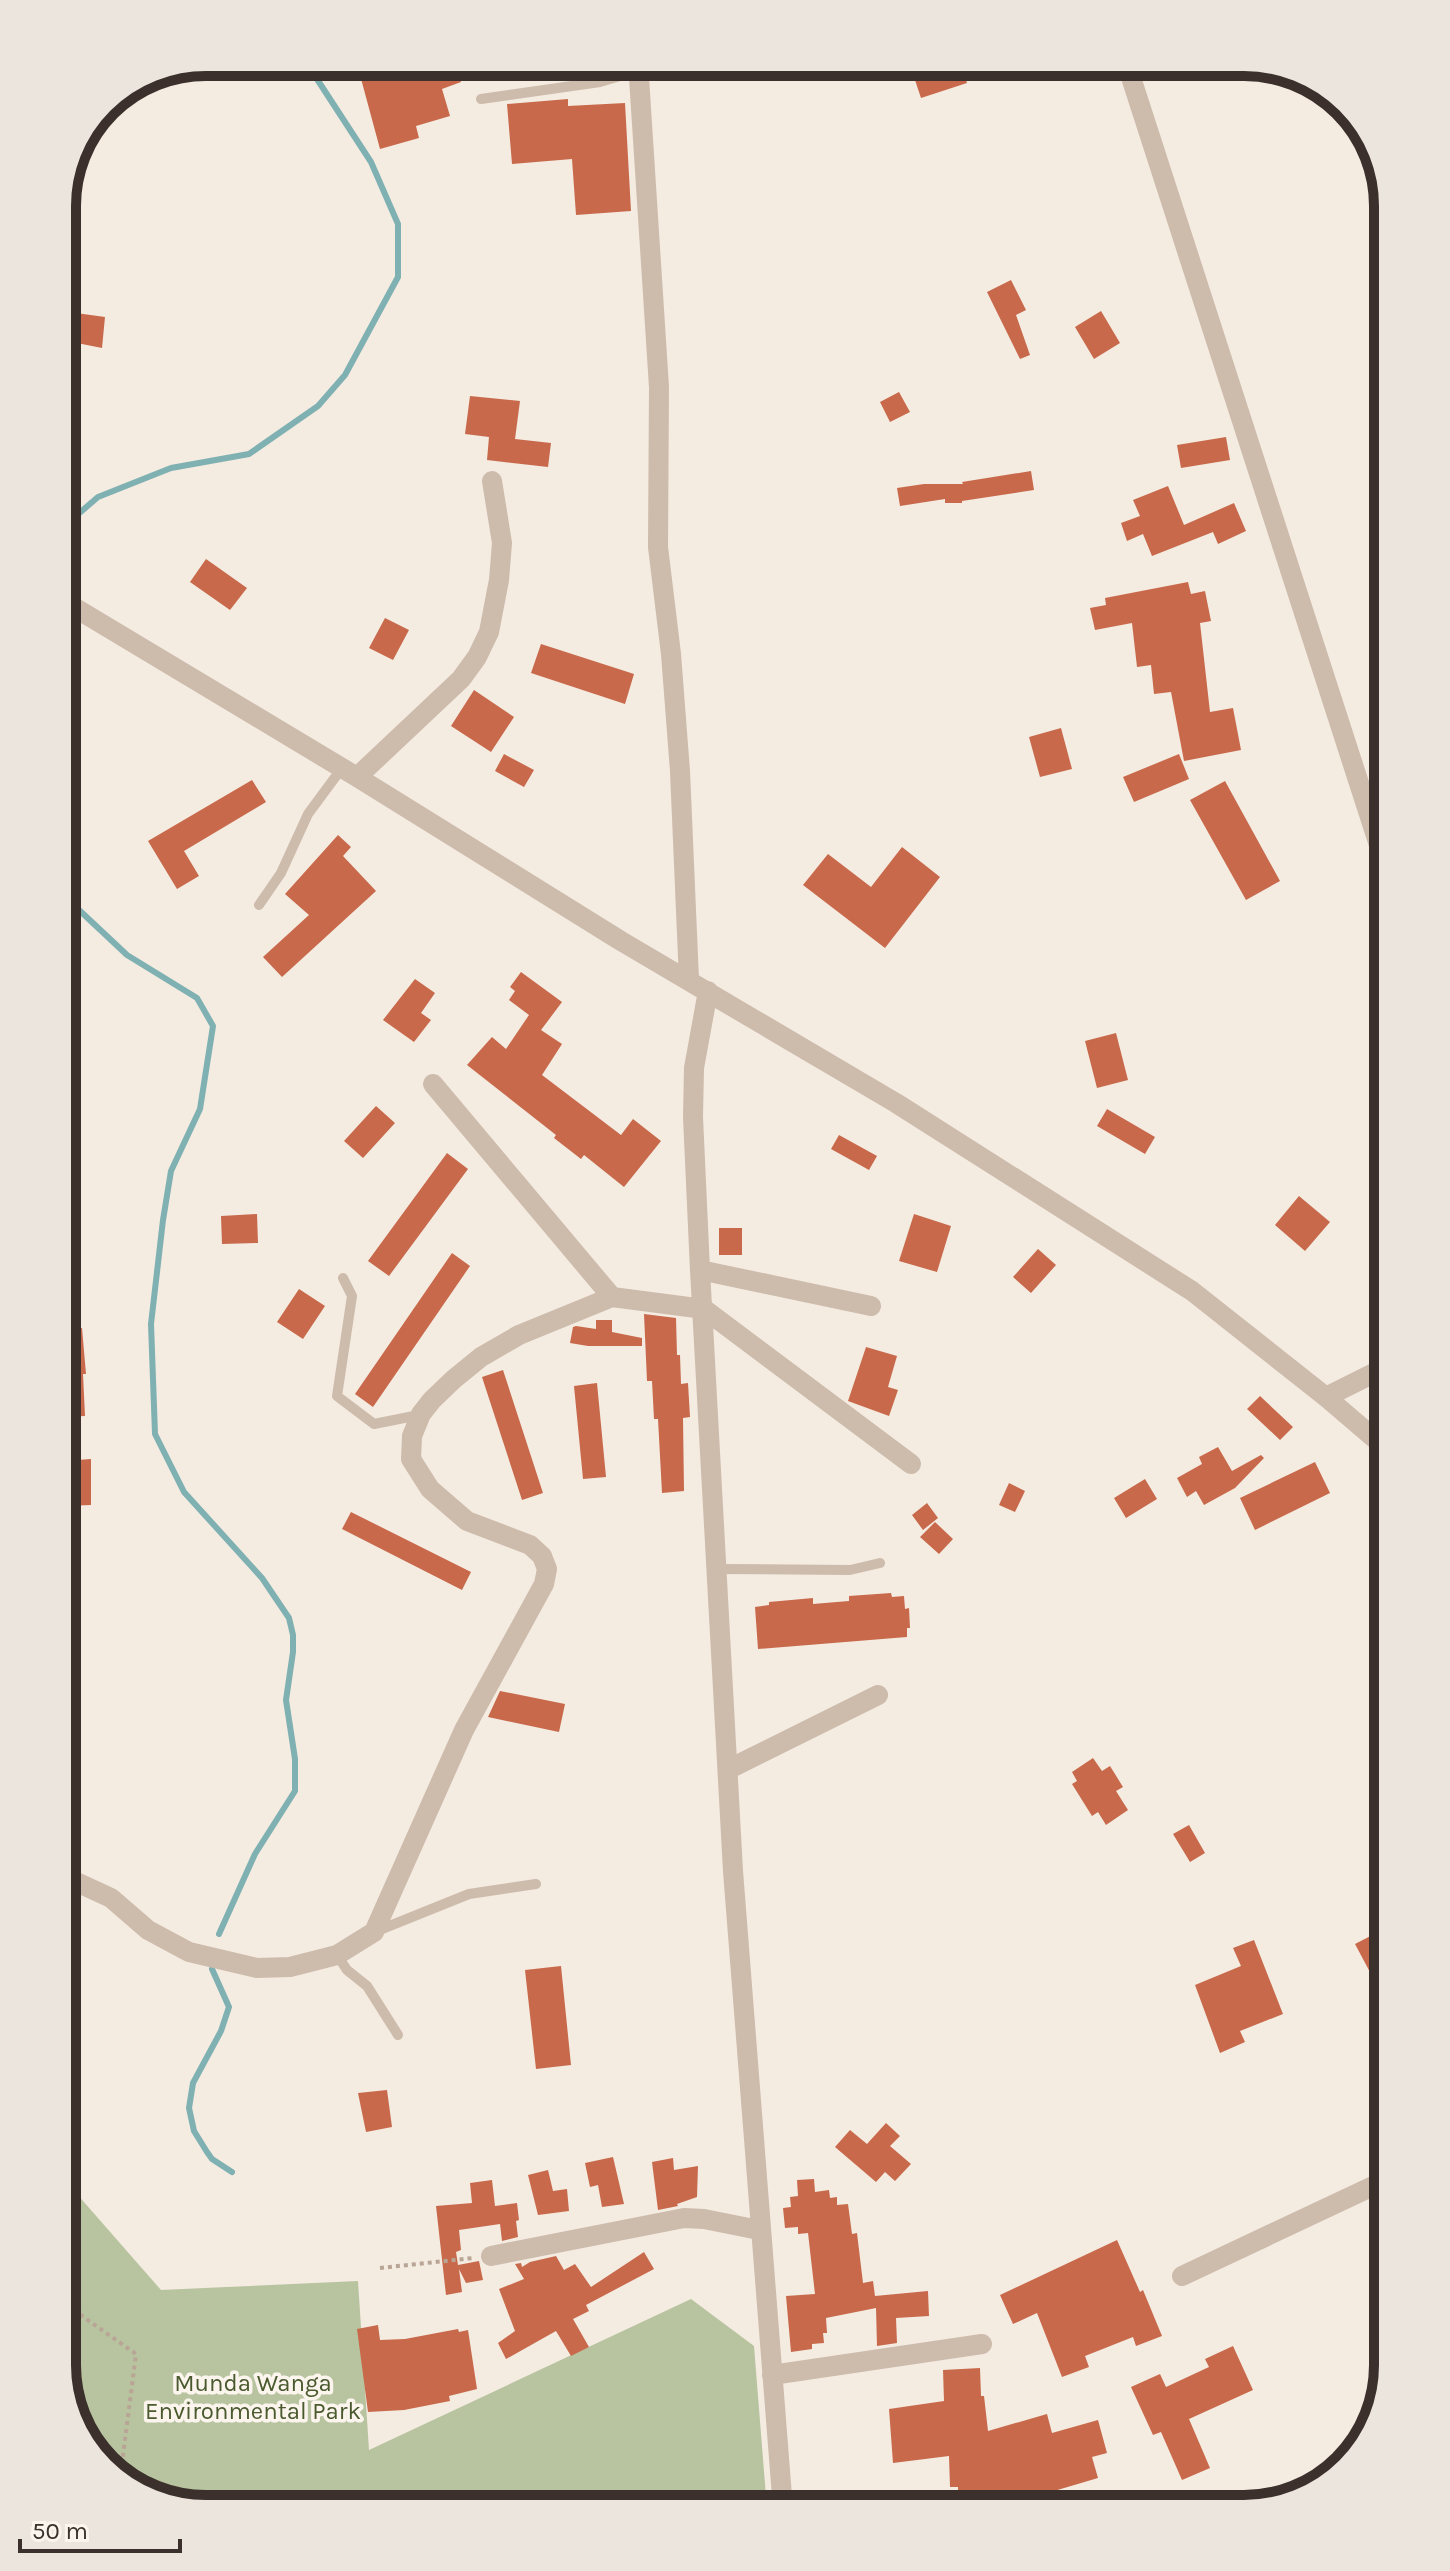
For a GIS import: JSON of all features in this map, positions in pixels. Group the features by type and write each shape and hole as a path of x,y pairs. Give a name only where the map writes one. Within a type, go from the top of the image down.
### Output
{"street":[{"path":"639,76 659,387 658,547 671,654 680,771 689,980"},
{"path":"1131,76 1374,830"},
{"path":"350,773 461,679 477,657 489,632 499,580 502,543 492,481"},
{"path":"76,608 621,941 896,1103 1192,1291 1374,1438"},
{"path":"708,991 694,1068 693,1117 700,1270 733,1871 782,2495"},
{"path":"433,1084 612,1297"},
{"path":"700,1270 871,1306"},
{"path":"76,1882 111,1898 148,1930 189,1952 257,1968 290,1967 337,1955 374,1932 464,1730 544,1584 547,1569 542,1556 530,1545 467,1521 430,1489 411,1459 412,1436 421,1414 454,1379 481,1357 519,1335 612,1297 704,1309 911,1464"},
{"path":"1326,1397 1374,1373"},
{"path":"729,1769 878,1695"},
{"path":"1182,2276 1374,2186"},
{"path":"491,2256 684,2218 759,2230"},
{"path":"772,2375 982,2344"}],"lane":[{"path":"481,99 600,82 615,76"},
{"path":"259,905 281,873 308,814 350,773"},
{"path":"343,1278 352,1296 337,1396 374,1424 421,1414"},
{"path":"718,1569 850,1570 880,1563"},
{"path":"374,1932 469,1894 536,1884"},
{"path":"337,1955 347,1970 367,1986 398,2035"}],"path":[{"path":"380,2268 491,2256"},
{"path":"76,2301 82,2316 136,2354 121,2463"}],"green space":[{"name":"Munda Wanga Environmental Park","path":"76,2193 161,2290 358,2281 369,2450 691,2299 754,2346 766,2495 180,2493 148,2482 120,2463 89,2423 80,2399 76,2365"}],"building":[{"path":"360,76 459,76 461,82 442,89 450,116 416,126 419,138 380,149"},
{"path":"914,76 965,76 967,83 921,98"},
{"path":"568,99 568,106 625,103 631,211 576,215 572,159 512,164 507,104"},
{"path":"1011,280 1026,310 1016,315 1030,355 1020,359 987,292"},
{"path":"1101,311 1120,343 1094,359 1075,327"},
{"path":"76,313 105,317 102,348 76,343"},
{"path":"899,392 910,412 890,422 880,402"},
{"path":"470,396 520,401 515,439 551,443 548,467 487,460 489,437 465,434"},
{"path":"1226,437 1230,460 1181,468 1177,445"},
{"path":"1031,471 1034,490 962,503 945,503 945,499 900,506 897,488 963,484"},
{"path":"1168,486 1184,525 1234,503 1246,531 1218,544 1213,532 1152,556 1143,534 1127,541 1121,523 1140,516 1133,500"},
{"path":"206,559 247,588 230,610 190,582"},
{"path":"1188,582 1191,594 1205,591 1211,621 1200,623 1210,712 1233,708 1241,750 1184,761 1171,692 1154,694 1151,665 1137,667 1132,623 1095,630 1090,608 1106,605 1105,598"},
{"path":"385,618 409,630 393,660 369,648"},
{"path":"541,644 634,674 625,704 531,673"},
{"path":"474,690 514,717 491,752 451,726"},
{"path":"1061,728 1072,769 1040,777 1029,737"},
{"path":"504,754 534,770 524,787 495,771"},
{"path":"1179,754 1189,779 1134,802 1123,777"},
{"path":"252,780 266,802 184,851 199,876 177,889 148,841"},
{"path":"1225,781 1280,881 1246,900 1190,800"},
{"path":"338,835 351,847 343,856 376,891 282,977 263,957 309,915 285,894"},
{"path":"902,847 940,877 885,948 803,885 828,854 871,887"},
{"path":"521,972 562,1002 541,1030 562,1044 542,1075 621,1135 633,1119 661,1141 624,1187 584,1155 581,1159 554,1138 556,1135 467,1065 492,1037 506,1049 529,1015 509,1000 515,991 510,987"},
{"path":"415,979 435,993 421,1013 431,1020 414,1042 383,1020"},
{"path":"1116,1033 1128,1080 1097,1088 1085,1041"},
{"path":"376,1106 395,1123 363,1158 344,1141"},
{"path":"1107,1109 1155,1137 1145,1154 1097,1126"},
{"path":"839,1135 877,1156 869,1170 831,1149"},
{"path":"447,1153 468,1169 389,1276 368,1261"},
{"path":"1299,1196 1330,1222 1305,1251 1275,1225"},
{"path":"257,1214 258,1243 222,1244 221,1216"},
{"path":"914,1214 951,1226 937,1272 899,1261"},
{"path":"719,1228 742,1228 742,1255 719,1255"},
{"path":"1038,1249 1056,1265 1031,1293 1013,1277"},
{"path":"452,1253 470,1266 373,1407 355,1394"},
{"path":"299,1289 325,1306 303,1339 277,1322"},
{"path":"644,1314 676,1318 681,1384 688,1383 690,1417 683,1418 684,1491 662,1493 658,1419 654,1419 652,1381 647,1381"},
{"path":"596,1320 612,1320 612,1332 642,1338 642,1346 570,1343 573,1327 596,1329"},
{"path":"76,1328 82,1328 86,1374 83,1374 85,1416 76,1416"},
{"path":"866,1347 897,1356 888,1387 898,1390 889,1416 848,1401"},
{"path":"503,1370 543,1493 522,1500 482,1377"},
{"path":"597,1383 606,1477 583,1479 574,1386"},
{"path":"1260,1396 1293,1427 1280,1440 1247,1409"},
{"path":"1218,1447 1232,1471 1261,1455 1264,1458 1235,1488 1204,1505 1196,1491 1187,1497 1177,1478 1202,1464 1199,1457"},
{"path":"91,1459 91,1505 76,1506 76,1460"},
{"path":"1315,1462 1330,1493 1255,1530 1240,1498"},
{"path":"1145,1479 1157,1499 1126,1518 1114,1498"},
{"path":"1009,1483 1025,1491 1015,1512 999,1505"},
{"path":"927,1503 938,1518 923,1530 912,1515"},
{"path":"351,1512 471,1572 462,1590 342,1529"},
{"path":"935,1522 953,1539 939,1554 920,1537"},
{"path":"891,1593 892,1597 904,1596 905,1609 909,1608 907,1637 758,1649 755,1607 769,1605 769,1602 813,1598 813,1604 849,1601 849,1596"},
{"path":"500,1691 565,1704 559,1732 488,1717"},
{"path":"1093,1758 1102,1771 1110,1766 1123,1787 1116,1791 1128,1810 1106,1825 1098,1812 1092,1816 1072,1784 1077,1781 1072,1772"},
{"path":"1189,1825 1205,1853 1190,1862 1173,1834"},
{"path":"1374,1934 1374,1980 1355,1944"},
{"path":"1254,1940 1283,2014 1240,2031 1245,2042 1220,2053 1195,1985 1241,1966 1233,1948"},
{"path":"561,1966 571,2065 536,2069 525,1970"},
{"path":"387,2090 392,2127 366,2132 358,2093"},
{"path":"886,2123 900,2136 890,2146 911,2164 895,2181 885,2172 876,2182 835,2147 850,2130 867,2144"},
{"path":"613,2157 624,2204 602,2207 598,2185 590,2187 585,2163"},
{"path":"673,2158 674,2170 698,2166 697,2197 678,2206 658,2210 652,2162"},
{"path":"548,2170 553,2191 567,2189 569,2211 538,2215 528,2175"},
{"path":"814,2179 815,2192 829,2190 830,2198 837,2197 837,2205 848,2204 852,2234 857,2233 863,2283 873,2281 875,2296 928,2291 929,2316 896,2318 897,2343 877,2346 876,2308 826,2318 824,2343 812,2344 812,2349 791,2352 786,2296 815,2294 808,2233 798,2234 798,2227 785,2228 783,2208 791,2207 790,2197 798,2196 797,2180"},
{"path":"492,2180 495,2206 517,2203 518,2237 502,2241 500,2224 459,2230 461,2250 456,2252 458,2265 479,2261 483,2280 466,2283 459,2269 462,2292 446,2295 436,2206 472,2203 470,2183"},
{"path":"1117,2240 1162,2336 1136,2346 1133,2337 1085,2356 1089,2367 1062,2377 1037,2313 1013,2324 1000,2295"},
{"path":"644,2252 654,2269 586,2305 589,2311 573,2319 589,2347 571,2356 556,2331 506,2359 498,2343 515,2331 499,2289 524,2279 515,2264 521,2263 522,2267 556,2256 564,2270 575,2264 591,2287"},
{"path":"378,2325 380,2340 468,2330 477,2389 449,2396 450,2401 404,2410 368,2412 357,2329"},
{"path":"1233,2346 1253,2390 1189,2419 1210,2468 1182,2480 1161,2432 1153,2435 1131,2387 1160,2374 1166,2387 1209,2367 1205,2359"},
{"path":"980,2368 981,2396 984,2396 988,2431 1047,2414 1052,2433 1098,2420 1107,2453 1092,2457 1098,2478 1041,2495 958,2495 958,2487 950,2487 949,2456 893,2463 889,2409 944,2401 943,2370"}],"waterway":[{"path":"76,516 98,497 171,468 249,454 318,406 345,375 398,277 398,224 371,162 315,76"},
{"path":"76,907 127,955 197,998 213,1026 200,1109 171,1171 163,1220 151,1324 155,1434 184,1492 262,1578 289,1618 293,1652 286,1700 295,1759 295,1791 255,1854 219,1934"},
{"path":"212,1969 229,2007 221,2031 193,2083 189,2108 194,2131 207,2152 232,2172"}]}
